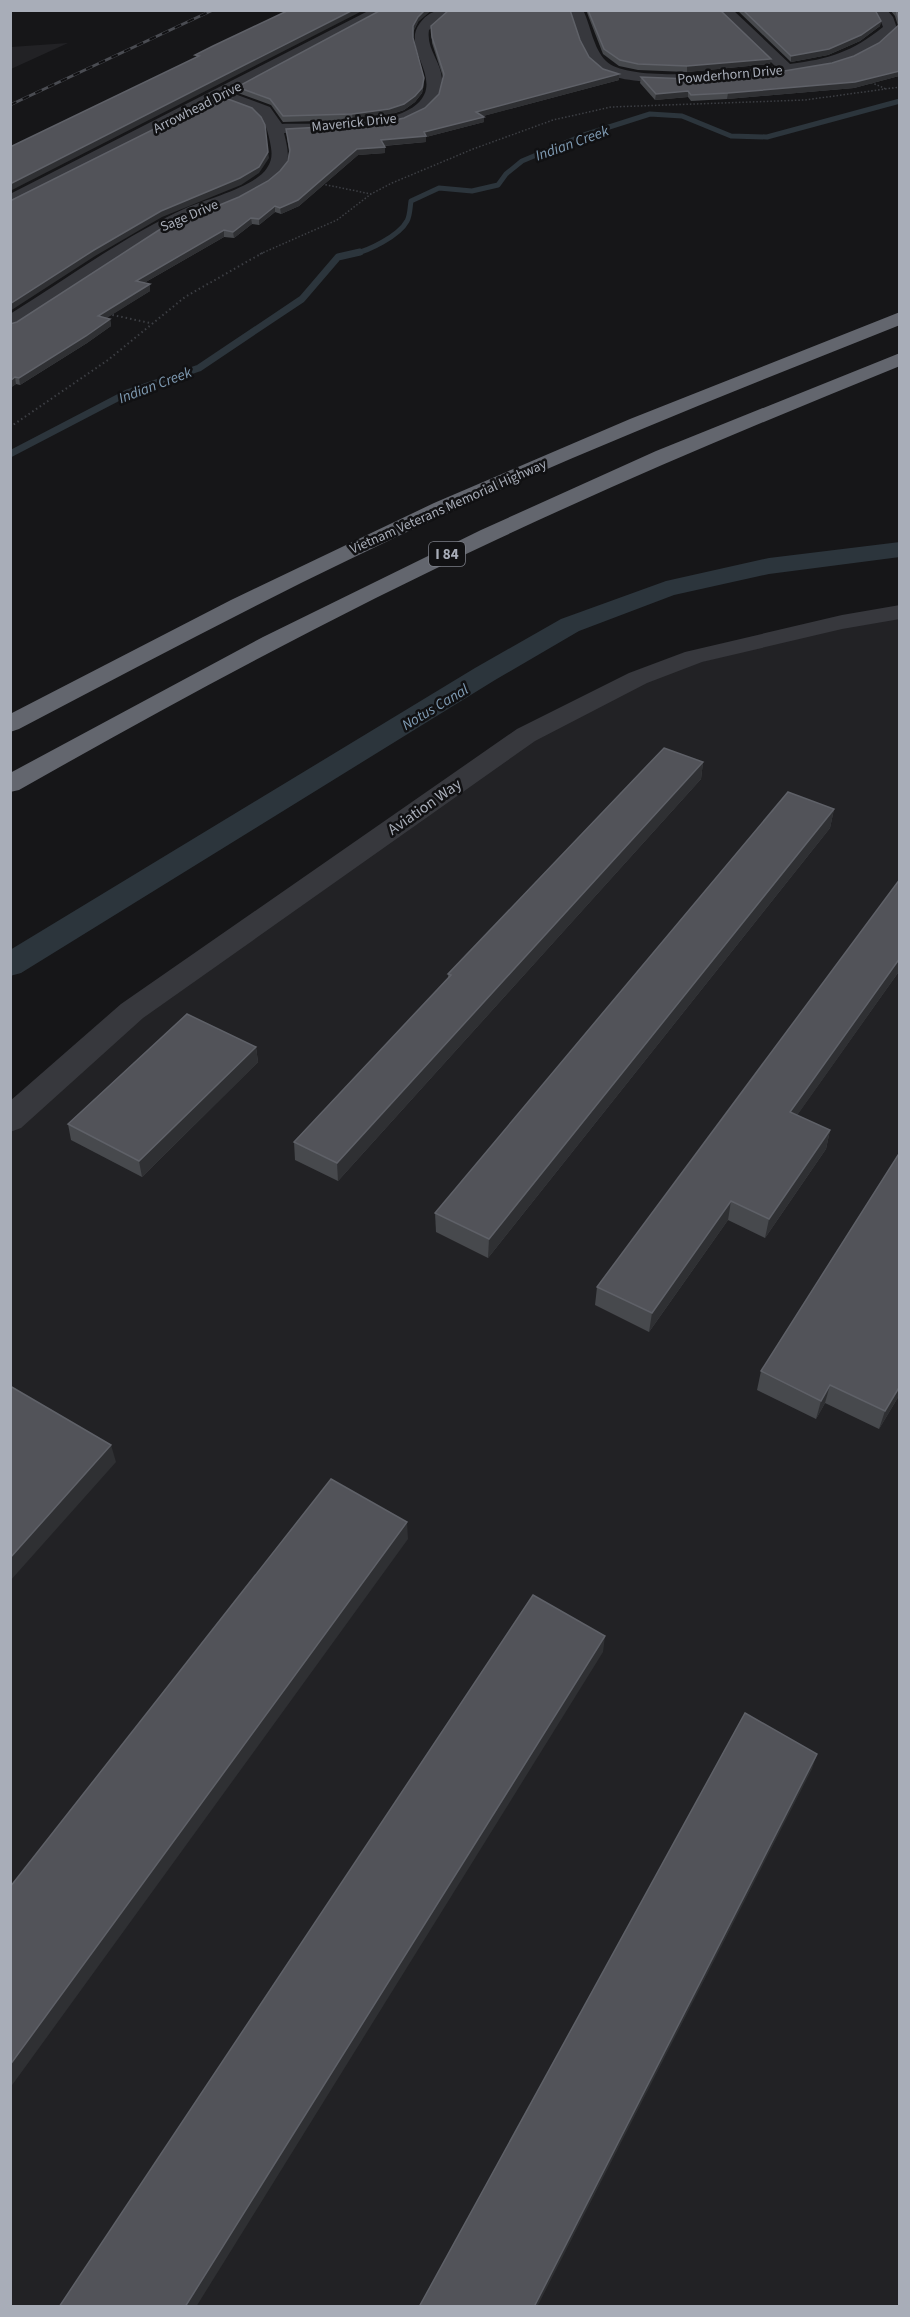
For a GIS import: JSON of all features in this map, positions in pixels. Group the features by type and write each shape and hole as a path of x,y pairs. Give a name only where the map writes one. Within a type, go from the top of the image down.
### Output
{"highway":[{"name":"Vietnam Veterans Memorial Highway","path":"10,724 202,623 379,536 609,434 900,318"},
{"name":"I 84","path":"10,784 159,701 430,562 702,438 900,358"}],"street":[{"name":"Arrowhead Drive","path":"10,201 382,10"},
{"name":"Maverick Drive","path":"276,129 400,119 420,109 431,96 436,79 431,62 420,45 421,32 433,17 445,10"},
{"name":"Powderhorn Drive","path":"576,10 590,46 606,69 620,76 671,80 821,65 849,57 871,44 890,28 886,17 878,10"},
{"path":"724,10 786,69"},
{"path":"222,94 264,110 274,121 281,157 273,173"},
{"name":"Sage Drive","path":"10,323 154,230 194,211 244,192 273,173"},
{"name":"Aviation Way","path":"10,1120 132,1011 526,735 638,678 694,657 821,626 900,612"}],"path":[{"path":"10,427 108,360 185,297 218,277 249,260 337,220 371,194 473,149 553,120 590,110 633,105 700,105 805,100 900,87"},
{"path":"273,173 371,194"},
{"path":"107,313 151,323"}],"shaded area":[{"path":"68,43 11,69 11,47"},
{"path":"899,612 899,2306 11,2306 10,1120 132,1011 526,735 637,678"}],"building":[{"path":"289,10 353,10 10,184 10,147"},
{"path":"381,10 425,10 413,26 413,38 424,78 422,88 404,104 389,109 352,114 283,116 270,99 237,87"},
{"path":"449,10 570,10 580,40 589,57 603,69 619,74 476,112 484,117 424,132 426,136 381,140 385,147 357,149 298,200 280,208 275,206 259,219 251,218 233,232 224,230 136,281 150,284 98,316 110,319 86,336 19,378 15,377 10,381 10,324 17,322 159,230 239,197 268,181 288,161 290,150 286,129 378,124 404,118 425,108 439,94 444,74 432,37 431,26"},
{"path":"588,10 720,10 771,59 687,66 638,64 620,60 604,49"},
{"path":"743,10 875,10 881,21 861,35 829,49 791,56"},
{"path":"896,10 900,10 900,24"},
{"path":"900,24 900,71 855,82 691,95 688,91 656,94 641,77 690,79 766,74 832,63 854,56 879,43"},
{"path":"220,96 252,108 261,117 265,125 268,152 259,167 240,178 161,211 94,250 10,304 10,201"},
{"path":"664,748 703,762 337,1163 294,1142 451,975 448,974"},
{"path":"788,792 834,809 489,1239 435,1213"},
{"path":"900,879 900,958 790,1112 830,1130 769,1219 731,1201 652,1313 597,1287"},
{"path":"187,1014 256,1047 139,1161 68,1124"},
{"path":"900,1152 900,1386 885,1411 830,1385 821,1401 761,1371"},
{"path":"10,1386 111,1445 10,1558"},
{"path":"331,1479 407,1522 10,2065 10,1887"},
{"path":"533,1595 605,1636 185,2307 59,2307"},
{"path":"745,1713 817,1754 534,2307 419,2307"}],"waterway":[{"name":"Indian Creek","path":"360,252 375,246 403,227 408,219 411,201 439,188 472,191 498,185 506,174 522,161 584,135 650,114 682,116 731,136 767,137 900,101"},
{"name":"Indian Creek","path":"10,454 127,393 199,368 302,299 338,257 360,252"},
{"name":"Indian Creek","path":"353,254 360,252"},
{"name":"Notus Canal","path":"10,965 485,674 570,625 666,589 769,566 900,549"}],"railway":[{"path":"10,105 213,10"}]}
